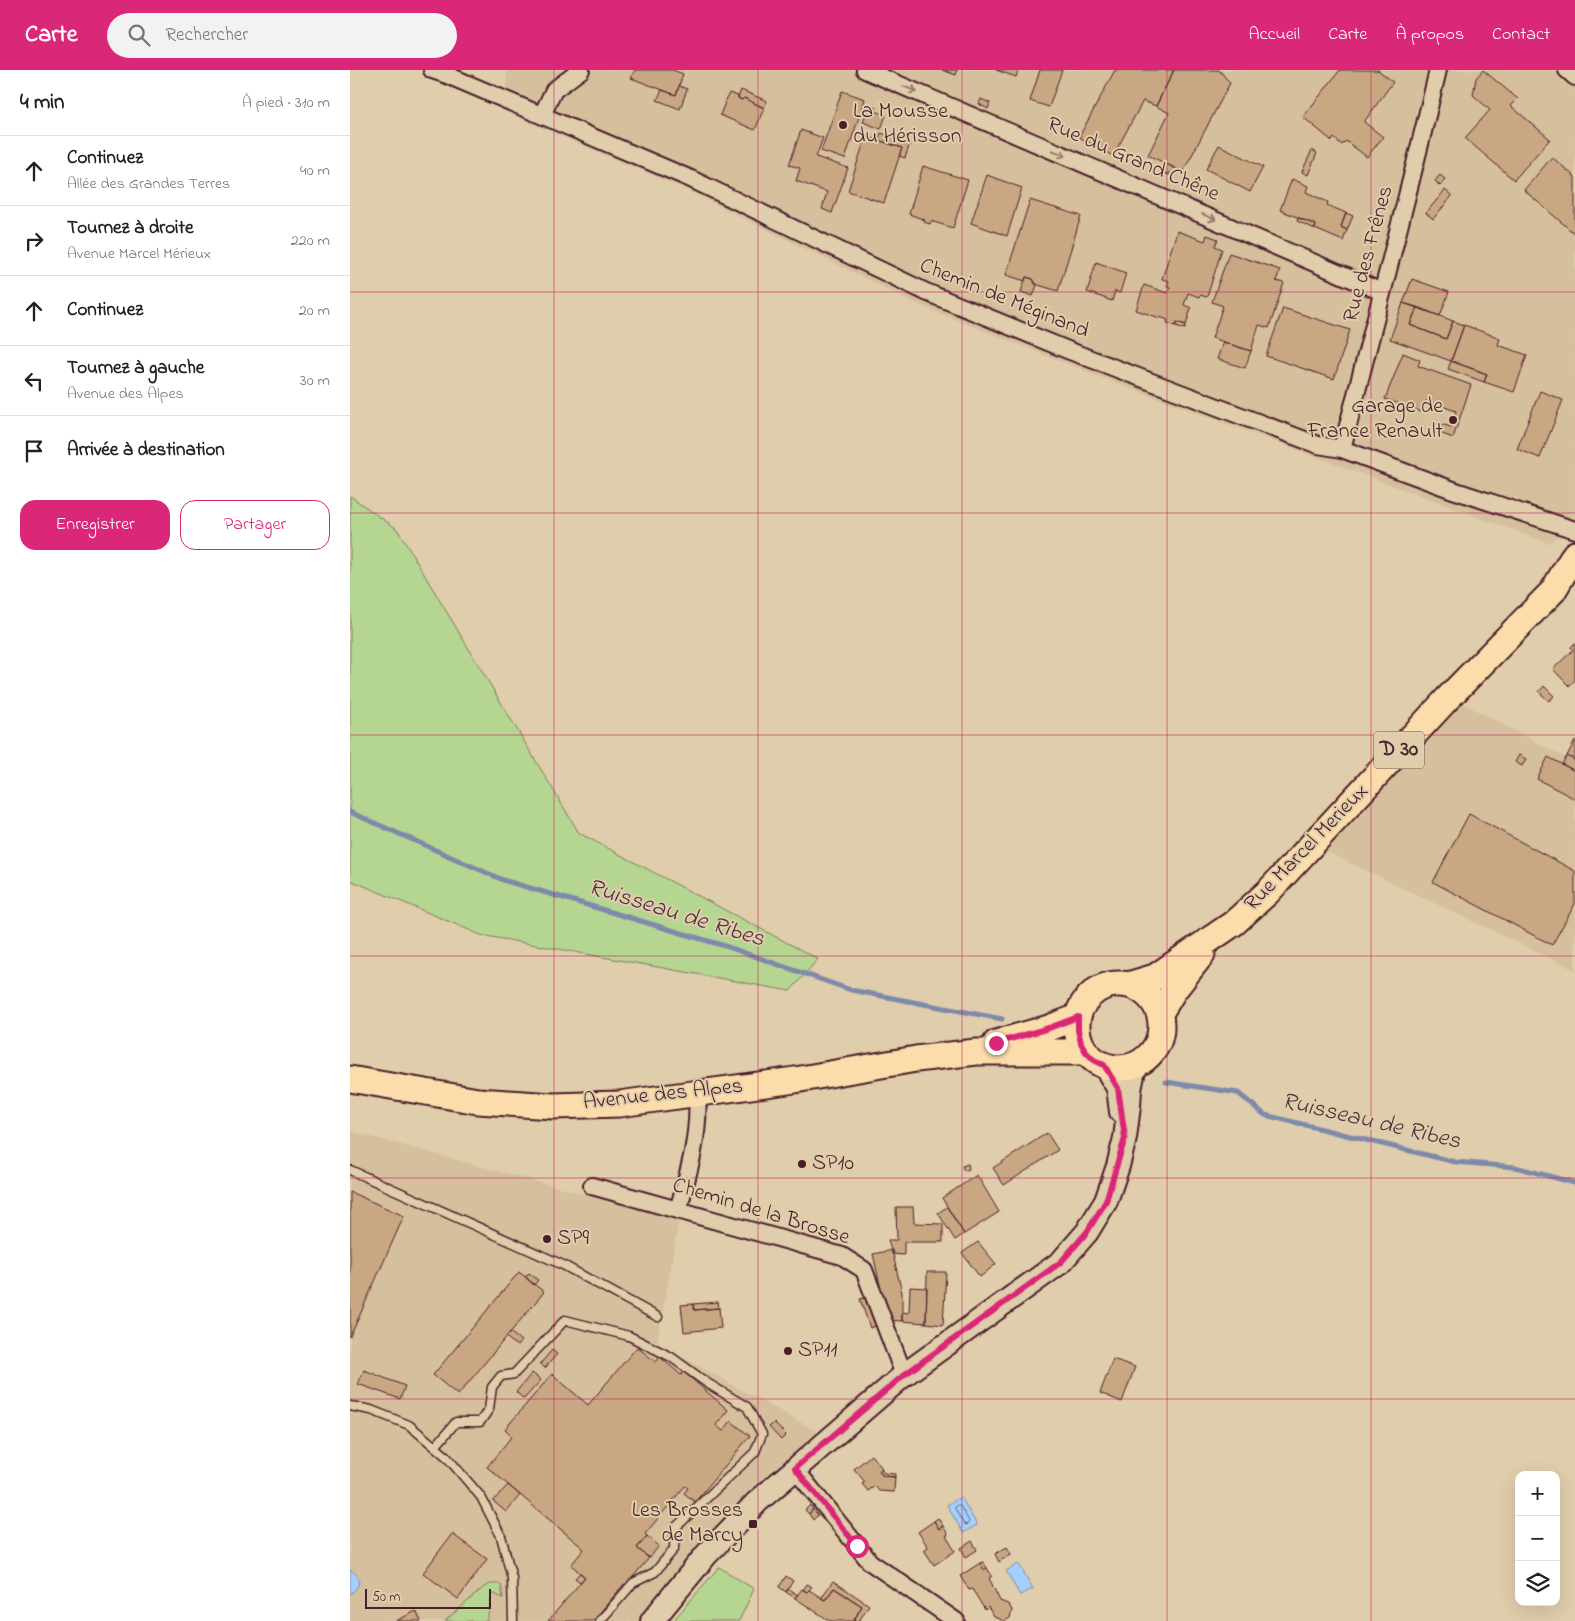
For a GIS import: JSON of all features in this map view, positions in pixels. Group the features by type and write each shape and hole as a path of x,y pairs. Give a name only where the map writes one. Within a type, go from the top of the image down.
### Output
{"main road":[{"name":"Rue Marcel Merieux","path":"1128,985 1155,978 1234,923 1268,892 1440,706 1553,591 1575,554"},
{"name":"Rue Marcel Merieux","path":"1160,1013 1174,990 1214,938"},
{"path":"1095,1059 1115,1068 1127,1067 1136,1065 1156,1047 1161,1030 1160,1013 1147,994 1138,988 1128,985 1114,984 1100,988 1088,997 1080,1009 1078,1017 1081,1043 1118,1088 1125,1138"},
{"name":"Avenue des Alpes","path":"976,1052 996,1043 1027,1035 1078,1017"},
{"name":"Avenue des Alpes","path":"350,1079 478,1101 553,1106 620,1104 843,1072 916,1059 976,1052 1095,1059"},
{"path":"652,1621 706,1555 756,1502 904,1375 1061,1262 1087,1232 1106,1201 1125,1138 1130,1090 1136,1065"}],"street":[{"name":"Chemin de Méginand","path":"432,70 691,179 926,292 1070,350 1318,445 1342,449 1453,490 1575,530"},
{"path":"542,115 554,90 581,70"},
{"name":"Rue du Grand Chêne","path":"865,70 1382,292"},
{"name":"Rue des Frênes","path":"1342,449 1405,208 1438,70"},
{"path":"1567,70 1575,77"},
{"path":"678,1210 694,1152 698,1111 697,1094"},
{"name":"Chemin de la Brosse","path":"592,1186 842,1256 864,1270 904,1375"},
{"path":"795,1468 870,1562 956,1621"}],"lane":[{"path":"350,1170 555,1261 658,1317"},
{"path":"435,1447 456,1422 480,1422 489,1409 492,1387 501,1376 514,1374 565,1320 629,1336 671,1357 707,1383 747,1407 762,1434 755,1452 676,1528 674,1549 655,1572 633,1583 600,1621"},
{"path":"350,1406 371,1410 409,1425 446,1456 480,1497 501,1536 512,1578 513,1621"}],"shaded area":[{"path":"507,70 1575,70 1575,526 1548,543 1098,376 917,304 691,192 506,112"},
{"path":"1461,702 1575,763 1575,970 1319,848"},
{"path":"350,1131 679,1220 657,1343 818,1432 765,1478 731,1512 639,1621 350,1621"}],"green space":[{"path":"350,496 397,529 579,833 818,959 790,991 481,935 350,880"},
{"path":"719,1567 754,1589 739,1621 673,1621"},
{"path":"491,1584 501,1584 503,1598 492,1593 487,1621 445,1621 484,1587"}],"water":[{"path":"961,1497 977,1525 963,1533 947,1505"},
{"path":"1019,1564 1033,1589 1020,1595 1006,1571"},
{"path":"350,1570 357,1575 359,1582 350,1594"}],"building":[{"path":"635,70 673,70 683,74 676,95 631,78"},
{"path":"942,70 957,70 956,75"},
{"path":"996,70 1018,70 1016,77"},
{"path":"1040,70 1062,70 1049,107 1030,101"},
{"path":"1115,70 1174,70 1156,106 1143,101 1113,156 1079,137"},
{"path":"1174,70 1219,70 1230,83 1183,172 1148,155 1169,113 1156,106"},
{"path":"1340,70 1378,70 1393,82 1364,122 1383,137 1367,157 1346,141 1342,145 1334,138 1332,141 1303,117"},
{"path":"1483,70 1518,99 1511,106 1550,139 1514,180 1465,138 1490,110 1473,95 1476,78"},
{"path":"679,86 687,89 680,109 657,100 662,90 676,95"},
{"path":"741,90 767,101 764,108 744,98 742,100 738,98"},
{"name":"La Mousse du Hérisson","path":"842,91 865,99 845,159 821,151"},
{"path":"729,93 764,108 755,130 720,115"},
{"path":"981,99 990,103 988,109 979,104"},
{"path":"869,106 876,108 875,111 886,115 881,129 863,122"},
{"path":"801,130 823,138 816,157 848,168 832,213 822,209 827,192 796,181 800,168 789,165"},
{"path":"881,133 910,143 905,158 899,156 902,148 878,140"},
{"path":"866,136 902,148 884,203 848,191"},
{"path":"1219,145 1263,167 1250,192 1206,169"},
{"path":"1312,150 1317,153 1308,175 1302,172"},
{"path":"1552,157 1575,177 1575,234 1524,190"},
{"path":"1166,164 1173,167 1169,175 1162,172"},
{"path":"923,166 968,180 953,228 931,221 930,224 909,214"},
{"path":"987,175 1022,188 1007,236 971,223"},
{"path":"1440,175 1445,179 1440,186 1435,181"},
{"path":"1292,179 1308,186 1306,192 1328,202 1327,205 1346,213 1341,227 1347,230 1343,241 1315,229 1316,225 1280,210"},
{"path":"1445,190 1452,196 1433,219 1426,213"},
{"path":"1030,200 1081,216 1058,291 1035,284 1033,279 1026,277 1025,281 1006,275"},
{"path":"1346,213 1353,216 1347,230 1341,227"},
{"path":"1298,218 1316,225 1315,229 1297,221"},
{"path":"1177,231 1205,241 1207,235 1218,239 1215,246 1222,249 1207,297 1200,295 1199,297 1188,293 1184,305 1191,308 1186,325 1177,322 1176,326 1167,323 1168,320 1136,310 1144,285 1167,293 1170,287 1167,286 1169,281 1162,279"},
{"path":"1229,253 1280,270 1276,281 1284,283 1269,328 1259,325 1251,351 1212,338 1223,306 1212,302"},
{"path":"1096,262 1126,273 1120,293 1115,291 1112,301 1087,292"},
{"path":"1026,277 1033,279 1037,285 1033,296 1021,292"},
{"path":"1412,279 1449,292 1440,316 1403,303"},
{"path":"1403,303 1417,307 1410,325 1446,339 1453,321 1464,325 1451,361 1390,339"},
{"path":"1417,307 1453,321 1446,339 1410,325"},
{"path":"1283,308 1350,330 1334,379 1266,356"},
{"path":"1177,322 1186,325 1185,329 1176,326"},
{"path":"1464,325 1500,338 1498,345 1527,355 1514,392 1484,382 1487,374 1451,361"},
{"path":"1223,342 1251,351 1245,368 1217,359"},
{"path":"1403,353 1420,360 1418,366 1471,385 1453,438 1437,432 1441,424 1451,427 1456,411 1426,401 1422,412 1385,399"},
{"path":"1451,361 1487,374 1484,382 1448,369"},
{"path":"1540,391 1563,400 1540,458 1517,449"},
{"path":"1575,643 1575,680 1569,686 1553,669 1573,650 1571,647"},
{"path":"1544,686 1554,696 1549,701 1539,692"},
{"path":"1575,740 1575,760 1567,756"},
{"path":"1519,755 1526,759 1522,766 1515,762"},
{"path":"1567,756 1575,760 1575,771 1562,764"},
{"path":"1548,757 1575,771 1575,799 1537,779"},
{"path":"1469,814 1575,871 1575,904 1552,945 1433,882"},
{"path":"1047,1133 1058,1150 1004,1185 993,1168"},
{"path":"968,1164 969,1169 964,1171 962,1166"},
{"path":"977,1175 999,1212 964,1234 942,1198"},
{"path":"350,1192 404,1216 350,1337"},
{"path":"896,1207 913,1207 914,1223 943,1224 943,1242 904,1242 904,1255 892,1254 888,1240 897,1240"},
{"path":"947,1207 964,1234 955,1240 938,1213"},
{"path":"978,1242 996,1264 980,1277 962,1253"},
{"path":"892,1250 902,1293 902,1321 888,1320 873,1254"},
{"path":"519,1272 544,1292 458,1395 433,1375"},
{"path":"927,1272 946,1272 943,1325 926,1323"},
{"path":"529,1273 538,1280 534,1285 525,1277"},
{"path":"910,1287 927,1288 926,1323 902,1321 902,1312 909,1313"},
{"path":"865,1298 867,1302 869,1301 878,1325 870,1328 860,1299"},
{"path":"718,1302 719,1308 694,1310 693,1304"},
{"path":"693,1304 694,1310 719,1308 721,1328 684,1332 681,1305"},
{"path":"510,1332 521,1341 517,1346 506,1337"},
{"path":"637,1347 656,1362 660,1357 681,1375 684,1372 728,1410 716,1425 723,1431 731,1421 750,1436 695,1502 684,1493 688,1488 685,1486 645,1534 647,1536 637,1548 649,1558 593,1621 548,1621 585,1577 571,1565 584,1549 487,1467 512,1436 505,1429 552,1374 588,1405"},
{"path":"552,1350 557,1354 545,1368 540,1364"},
{"path":"1113,1359 1135,1367 1122,1402 1100,1393"},
{"path":"364,1370 405,1386 400,1399 358,1384"},
{"path":"532,1373 541,1380 524,1399 516,1392"},
{"path":"774,1423 786,1435 781,1440 769,1427"},
{"path":"871,1455 882,1468 879,1471 883,1476 895,1477 894,1492 879,1491 875,1486 868,1491 862,1484 865,1482 854,1469"},
{"path":"881,1469 884,1473 895,1474 895,1477 883,1476 879,1471"},
{"path":"508,1485 520,1495 506,1512 493,1501"},
{"path":"810,1505 813,1509 809,1514 805,1510"},
{"path":"813,1509 818,1515 813,1520 809,1514"},
{"path":"938,1518 943,1526 939,1529 934,1521"},
{"path":"934,1521 939,1529 943,1526 948,1535 946,1536 955,1551 934,1565 924,1550 928,1547 918,1532"},
{"path":"452,1534 487,1559 458,1599 423,1573"},
{"path":"647,1536 659,1546 649,1558 637,1548"},
{"path":"972,1541 977,1550 966,1557 961,1548"},
{"path":"1007,1547 1011,1554 999,1562 995,1554"},
{"path":"983,1562 987,1568 984,1570 980,1563"},
{"path":"980,1563 984,1570 987,1568 992,1576 989,1578 1000,1601 1008,1604 1012,1610 1010,1618 1005,1621 994,1617 988,1607 985,1610 972,1589 969,1590 960,1576"},
{"path":"580,1573 585,1577 580,1582 575,1578"},
{"path":"786,1576 793,1581 786,1592 779,1587"},
{"path":"833,1581 869,1605 859,1621 854,1620 862,1606 834,1588 825,1600 821,1598"},
{"path":"807,1584 812,1587 807,1592 803,1590"},
{"path":"834,1588 862,1606 854,1620 856,1621 830,1621 795,1598 802,1589 807,1592 809,1590 825,1600"},
{"path":"788,1589 798,1595 795,1598 786,1592"},
{"path":"416,1611 421,1621 396,1621"}],"waterway":[{"name":"Ruisseau de Ribes","path":"350,812 503,880 725,946 851,990 1002,1019"},
{"name":"Ruisseau de Ribes","path":"1166,1082 1238,1093 1265,1115 1455,1162 1515,1167 1575,1183"}],"place":[{"name":"La Mousse du Hérisson","path":"843,125"},
{"name":"Garage de France Renault","path":"1453,420"},
{"name":"SP10","path":"802,1164"},
{"name":"SP9","path":"547,1239"},
{"name":"SP11","path":"788,1351"},
{"name":"Les Brosses de Marcy","path":"753,1524"}],"route":[{"path":"857,1546 795,1468 904,1375 1061,1262 1087,1232 1106,1201 1118,1166 1125,1138 1118,1088 1104,1065 1094,1060 1086,1052 1081,1043 1078,1030 1078,1017 1019,1038 996,1043"}]}
